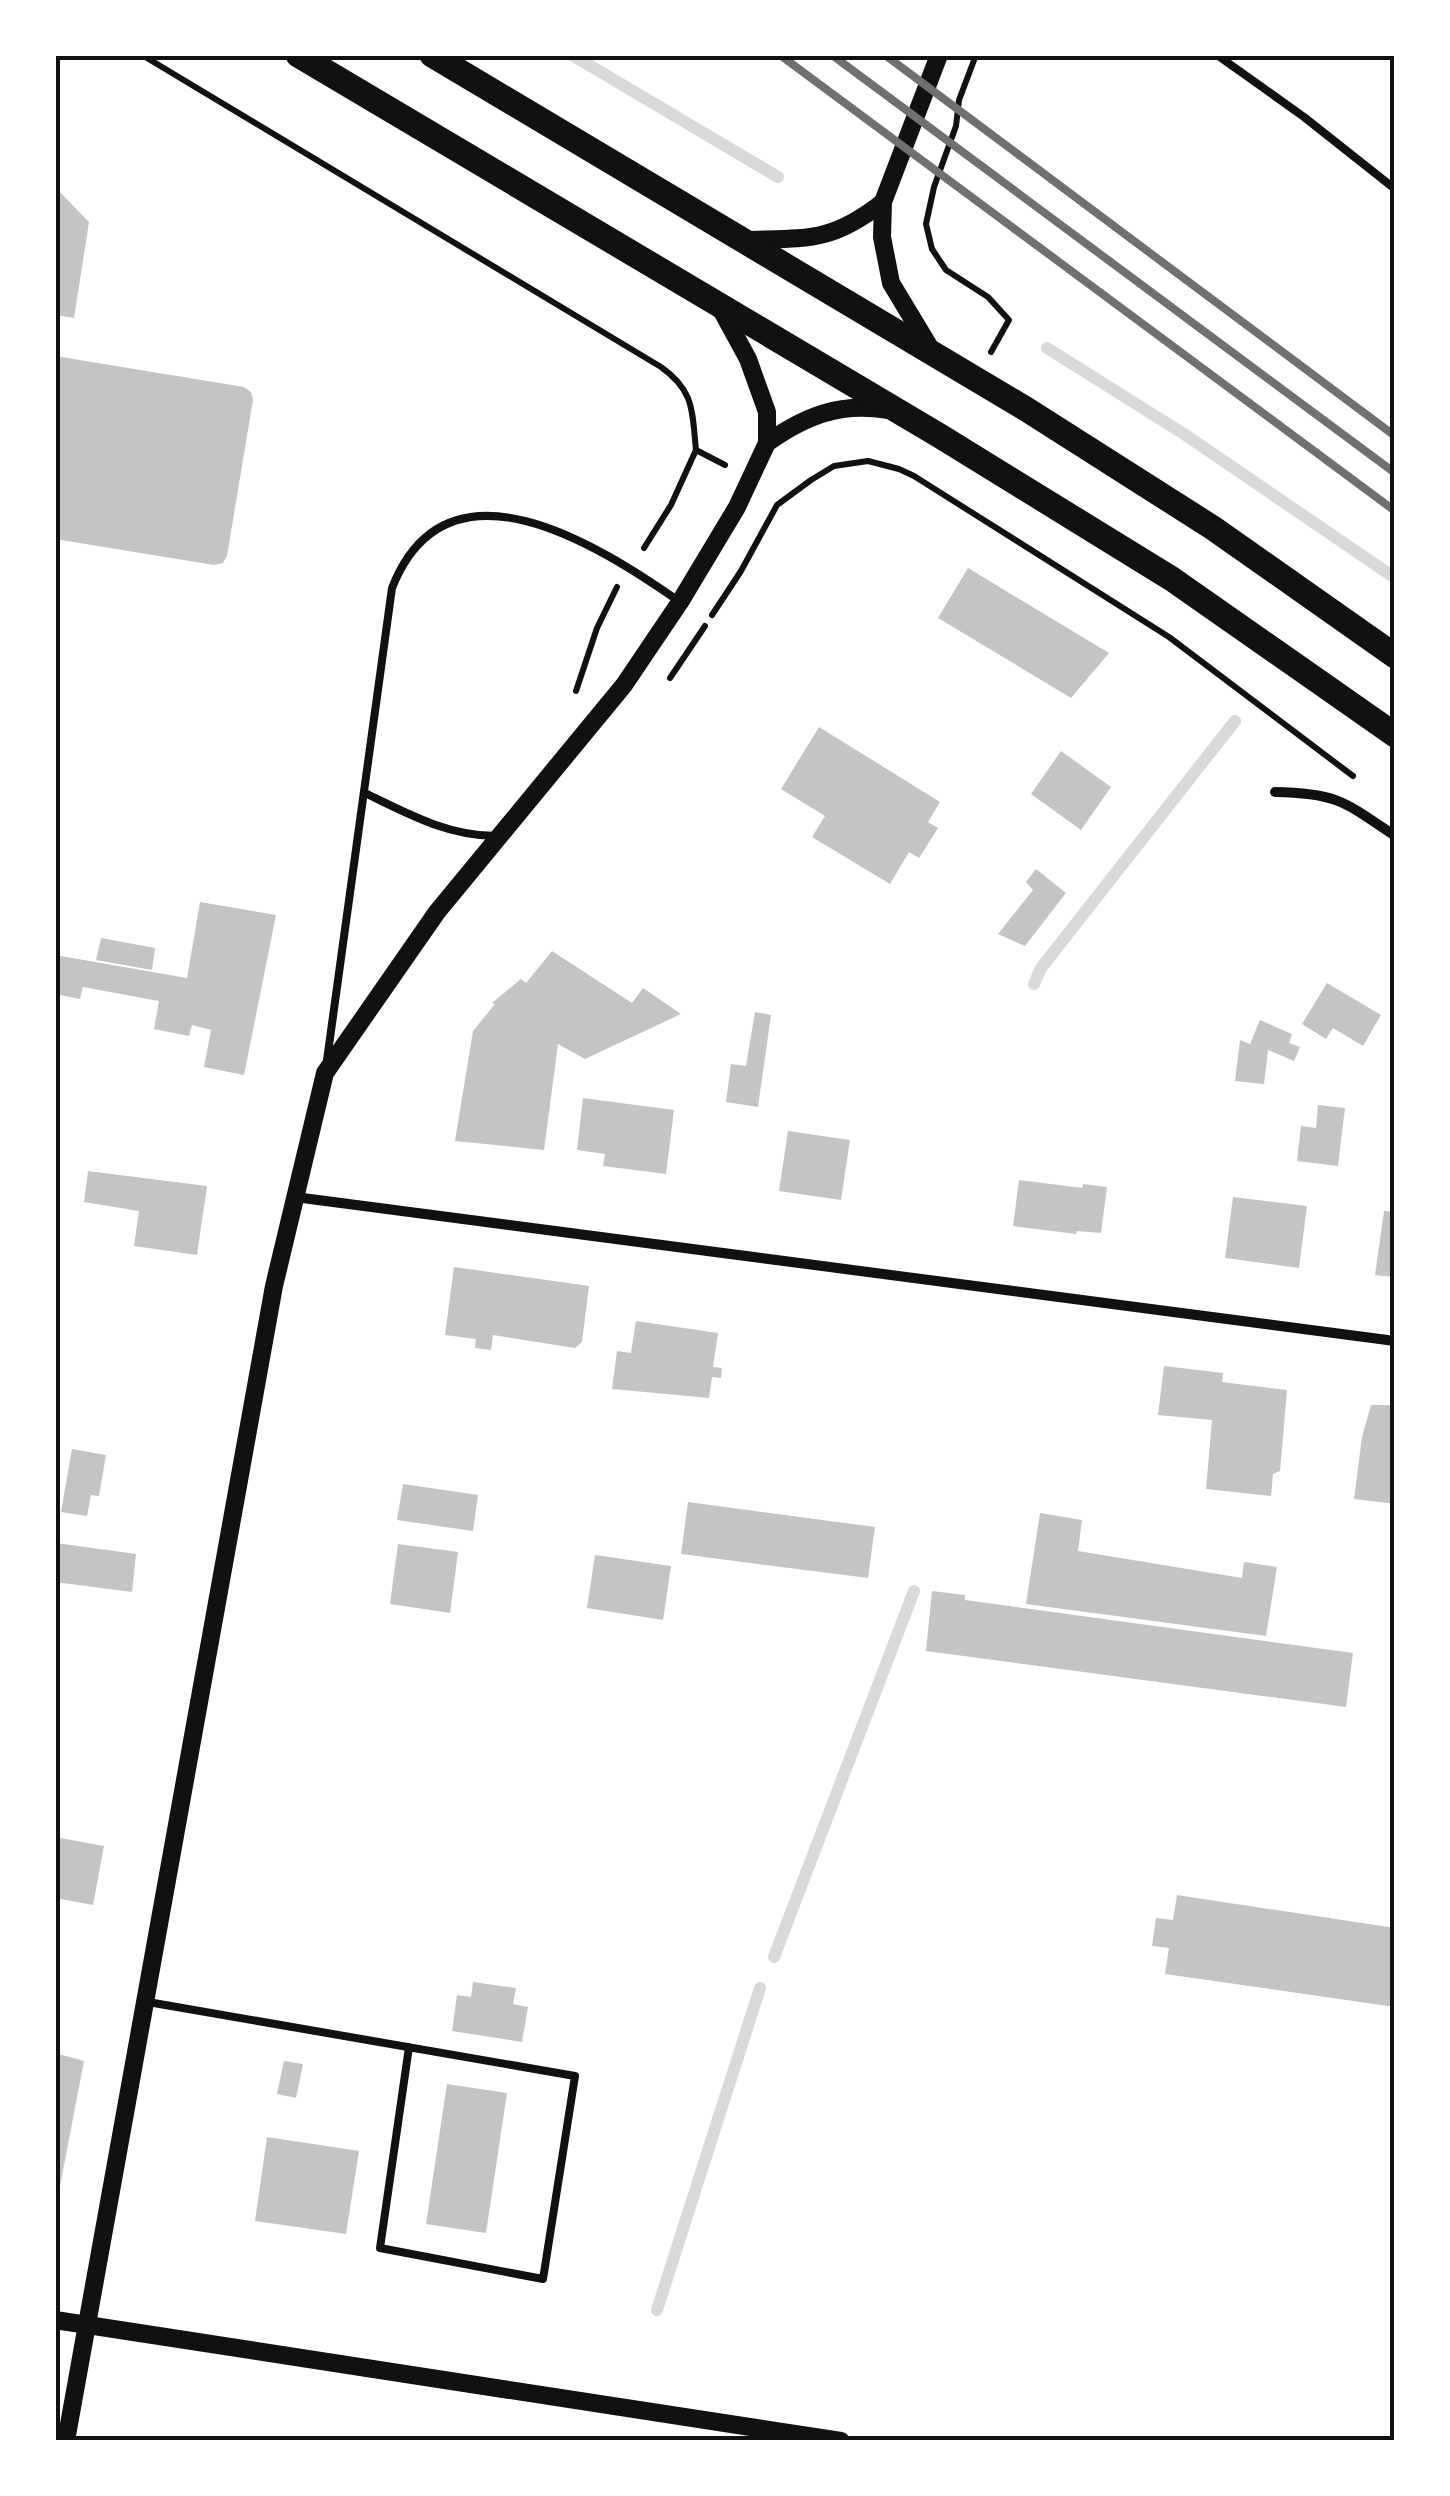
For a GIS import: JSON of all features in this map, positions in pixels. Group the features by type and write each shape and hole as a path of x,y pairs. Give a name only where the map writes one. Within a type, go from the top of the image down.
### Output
{"main road":[{"path":"298,55 1172,579 1395,735"},
{"path":"432,55 932,351 1152,488 1395,656"}],"street":[{"path":"932,351 891,283 882,237 883,202 939,55"},
{"path":"744,240 837,232 854,225 883,202"},
{"path":"66,2441 274,1286 325,1073 437,912 613,699 680,602 737,507 767,443 767,412 748,359 717,303"},
{"path":"767,443 797,422 830,410 870,407 897,411"},
{"path":"1275,792 1334,797 1395,836"},
{"path":"295,1197 1395,1341"},
{"path":"55,2320 841,2441"}],"lane":[{"path":"1217,55 1304,117 1395,190"},
{"path":"325,1073 392,588 410,554 428,534 448,522 473,514 499,514 565,535 680,602"},
{"path":"365,794 442,828 471,836 499,836"},
{"path":"144,2001 409,2047 575,2076 542,2279 380,2248 409,2047"}],"path":[{"path":"142,55 677,378 691,405 696,450 662,522 605,608 574,697"},
{"path":"976,55 959,100 956,126 934,187 926,224 932,249 946,270 988,297 1009,320 997,341"},
{"path":"696,450 730,467"},
{"path":"666,683 742,571 777,505 834,466 868,461 900,468 1098,590 1199,658 1360,780"}],"building":[{"path":"55,187 89,222 74,318 55,315"},
{"path":"55,356 244,387 251,392 253,400 223,563 214,565 55,539"},
{"path":"968,568 1109,653 1071,698 938,618"},
{"path":"819,727 940,802 928,822 938,828 919,858 909,852 890,884 812,837 825,816 781,789"},
{"path":"1061,751 1111,787 1081,830 1031,794"},
{"path":"1036,869 1066,893 1025,946 998,934 1033,890 1026,882"},
{"path":"200,902 276,915 244,1075 204,1067 211,1030 192,1025 189,1036 154,1029 159,1001 83,987 80,999 55,994 55,955 187,978"},
{"path":"101,938 155,948 152,970 96,960"},
{"path":"552,951 632,1003 643,988 681,1014 585,1059 558,1044 544,1150 455,1141 473,1031 495,1004 492,1003 521,979 526,983"},
{"path":"1327,983 1381,1015 1363,1046 1333,1028 1326,1039 1302,1024"},
{"path":"755,1012 771,1015 758,1107 726,1102 731,1064 746,1066"},
{"path":"1260,1020 1292,1034 1289,1043 1300,1047 1294,1061 1268,1050 1264,1084 1235,1081 1240,1040 1250,1044"},
{"path":"583,1098 674,1110 666,1174 603,1166 605,1154 577,1150"},
{"path":"1318,1105 1345,1108 1338,1166 1297,1161 1301,1126 1316,1128"},
{"path":"788,1131 850,1140 841,1200 779,1191"},
{"path":"88,1171 207,1186 197,1255 134,1246 139,1211 84,1202"},
{"path":"1019,1180 1107,1187 1101,1233 1013,1226"},
{"path":"1233,1197 1307,1206 1299,1268 1225,1258"},
{"path":"1384,1211 1395,1212 1395,1277 1375,1275"},
{"path":"454,1267 589,1286 582,1342 575,1348 493,1335 491,1350 475,1348 476,1339 445,1335"},
{"path":"636,1321 718,1333 713,1367 722,1368 721,1378 712,1377 709,1398 612,1389 617,1351 631,1353"},
{"path":"1164,1366 1223,1373 1222,1382 1287,1390 1280,1471 1273,1474 1271,1496 1206,1489 1212,1420 1158,1415"},
{"path":"1371,1405 1395,1405 1395,1504 1354,1499 1362,1437"},
{"path":"72,1449 106,1455 99,1496 91,1495 87,1516 61,1512"},
{"path":"403,1484 478,1495 473,1531 397,1520"},
{"path":"688,1502 875,1527 868,1578 681,1554"},
{"path":"1040,1513 1082,1520 1078,1551 1242,1578 1244,1562 1277,1567 1266,1636 1026,1604"},
{"path":"56,1543 136,1554 132,1592 55,1582"},
{"path":"398,1544 458,1552 450,1613 390,1604"},
{"path":"595,1555 671,1566 663,1620 587,1608"},
{"path":"932,1591 965,1595 965,1600 1353,1653 1346,1707 926,1651"},
{"path":"55,1837 104,1846 93,1905 55,1898"},
{"path":"1177,1895 1395,1928 1395,2007 1165,1974 1169,1948 1152,1946 1156,1918 1173,1920"},
{"path":"473,1982 516,1988 513,2004 528,2007 522,2042 452,2031 457,1995 471,1997"},
{"path":"55,2053 84,2061 57,2202 55,2202"},
{"path":"284,2061 303,2064 296,2098 277,2094"},
{"path":"447,2084 507,2093 486,2233 426,2224"},
{"path":"267,2137 359,2151 346,2234 255,2221"}],"waterway":[{"path":"572,55 778,177"},
{"path":"1047,348 1184,434 1395,578"},
{"path":"1034,984 1041,968 1235,721"},
{"path":"774,1957 914,1591"},
{"path":"657,2310 760,1988"}],"railway":[{"path":"780,55 1395,511"},
{"path":"832,55 1395,473"},
{"path":"885,55 1395,436"}]}
